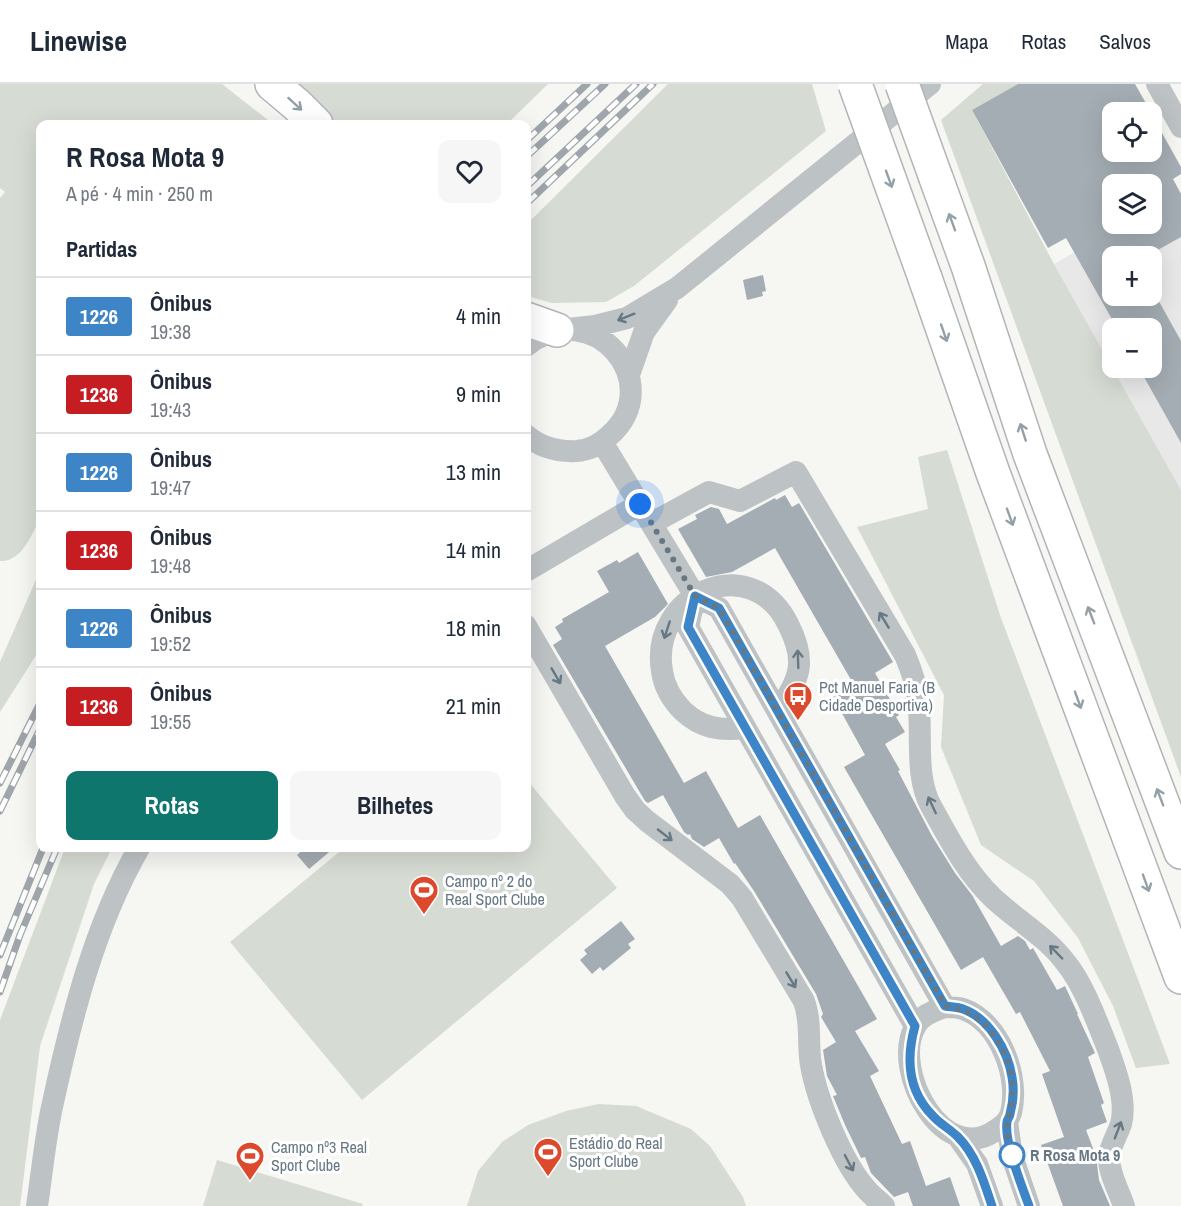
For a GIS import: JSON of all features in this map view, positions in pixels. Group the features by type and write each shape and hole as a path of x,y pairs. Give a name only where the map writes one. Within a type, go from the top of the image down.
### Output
{"highway":[{"path":"272,84 312,120"},
{"path":"855,84 993,473 1181,977"},
{"path":"902,84 968,266 1030,454 1181,852"},
{"path":"531,321 562,330"}],"street":[{"path":"531,343 541,336 562,330 595,326 627,318 677,288 930,84"},
{"path":"1157,84 1181,127"},
{"path":"628,375 644,332 677,288"},
{"path":"532,444 564,452 584,450 602,442 617,429 626,413 630,394 628,375 620,356 606,342 588,332 562,330"},
{"path":"602,442 695,596 719,608 945,1006"},
{"path":"652,524 710,492 740,501 796,472 905,655 913,674 918,698 923,782 930,803 977,880 992,897 1041,936 1067,964 1090,1005 1109,1052 1122,1097 1123,1113 1109,1159 1124,1206"},
{"path":"531,568 640,504"},
{"path":"745,728 725,730 694,722 673,702 663,679 659,655 669,621 682,606 705,590 735,584 760,591 781,610 797,641 800,664 797,680 778,712"},
{"path":"695,596 688,627 915,1026"},
{"path":"531,635 635,810 730,884 742,898 804,1001 808,1014 810,1063 826,1117 852,1169 867,1190 884,1206"},
{"path":"37,1206 51,1108 84,979 122,878 136,852"},
{"path":"958,1137 973,1139 989,1135 1007,1122 1011,1113 1012,1077 1005,1052 998,1040 975,1015 962,1008 945,1006 927,1014 915,1026 910,1047 911,1077 919,1097 931,1115 958,1137 977,1164 992,1206"},
{"path":"1007,1122 1012,1156 1029,1206"}],"shaded area":[{"path":"0,84 222,84 268,120 36,120 36,527 20,553 8,560 0,561 0,198 5,192 0,188"},
{"path":"280,84 548,84 511,120 321,120"},
{"path":"668,84 812,84 826,131 634,286 606,302 552,303 531,297 531,220"},
{"path":"983,84 1018,84 972,110 1102,349 1102,378 1118,378 1181,490 1181,777 941,120"},
{"path":"1181,191 1181,490 1118,378 1162,378 1162,318 1102,318 1102,349 1054,264 1106,234 1162,234 1162,201"},
{"path":"947,450 1001,618 1170,1064 1136,1068 1113,1006 1078,938 1034,881 981,845 941,747 944,695 857,527 928,509 918,457"},
{"path":"36,580 36,655 0,712 0,662"},
{"name":"Campo nº 2 do Real Sport Clube","path":"531,785 617,888 362,1100 230,942 339,852 531,852"},
{"path":"63,852 110,852 94,884 40,1046 20,1206 0,1206 0,1020"},
{"path":"598,1104 636,1106 691,1129 710,1146 743,1197 746,1206 467,1206 478,1171 502,1142 528,1125 566,1111"},
{"name":"Campo nº3 Real Sport Clube","path":"217,1160 363,1204 362,1206 203,1206"}],"building":[{"path":"1018,84 1135,84 1145,102 1102,102 1102,162 1162,162 1162,133 1181,167 1181,174 1173,179 1181,194 1181,237 1162,248 1102,246 1102,302 1066,238 1048,248 972,110"},
{"path":"763,275 766,291 762,292 763,296 747,300 743,280"},
{"path":"1105,306 1162,306 1181,341 1181,443 1145,378 1162,378 1162,318 1111,318"},
{"path":"785,495 792,507 799,503 893,662 875,673 899,715 896,717 905,732 885,744 932,836 972,895 1001,946 1018,936 1025,941 1030,950 1033,948 1057,990 1065,986 1078,1014 1095,1053 1088,1057 1104,1103 1101,1105 1107,1122 1086,1130 1096,1156 1099,1180 1110,1206 1063,1206 1041,1145 1064,1137 1042,1074 1050,1071 1020,1012 1016,1014 983,957 961,970 844,767 865,755 833,697 854,685 775,548 732,572 706,577 678,529 697,519 695,515 711,507 719,509 727,524"},
{"path":"638,552 668,604 655,617 605,646 684,783 706,771 738,828 760,815 877,1019 855,1031 879,1071 870,1076 902,1144 910,1141 926,1186 950,1177 960,1206 913,1206 908,1192 894,1197 871,1173 865,1157 861,1158 845,1125 833,1096 837,1095 827,1076 823,1050 836,1042 821,1017 823,1014 816,994 754,891 734,864 719,838 704,847 692,839 690,834 684,832 663,795 648,803 645,801 553,645 562,639 555,627 563,622 562,619 609,592 597,571 617,560 619,563"},
{"path":"300,852 329,852 309,869 297,855"},
{"path":"621,921 635,939 628,944 631,948 603,971 600,967 592,974 580,960 587,954 584,950"}],"railway":[{"path":"531,136 587,84"},
{"path":"531,152 605,84"},
{"path":"531,182 636,84"},
{"path":"531,199 653,84"},
{"path":"0,783 36,711"},
{"path":"0,811 36,737"},
{"path":"0,955 41,852"},
{"path":"0,992 20,935 55,852"}],"bus line":[{"name":"1226","path":"992,1206 977,1164 958,1137 931,1115 919,1097 911,1077 909,1062 915,1026 688,627 695,596 719,608 945,1006 962,1008 975,1015 998,1040 1005,1052 1012,1077 1011,1113 1007,1122 1010,1145 1029,1206"}],"place":[{"name":"Pct Manuel Faria (B Cidade Desportiva)","path":"798,722"},
{"name":"Campo nº 2 do Real Sport Clube","path":"424,916"},
{"name":"R Rosa Mota 9","path":"1012,1155"},
{"name":"Estádio do Real Sport Clube","path":"548,1178"},
{"name":"Campo nº3 Real Sport Clube","path":"250,1182"}],"route":[{"path":"640,504 695,596 719,608 945,1006 962,1008 975,1015 998,1040 1007,1057 1012,1077 1011,1113 1007,1122 1012,1155"}]}
